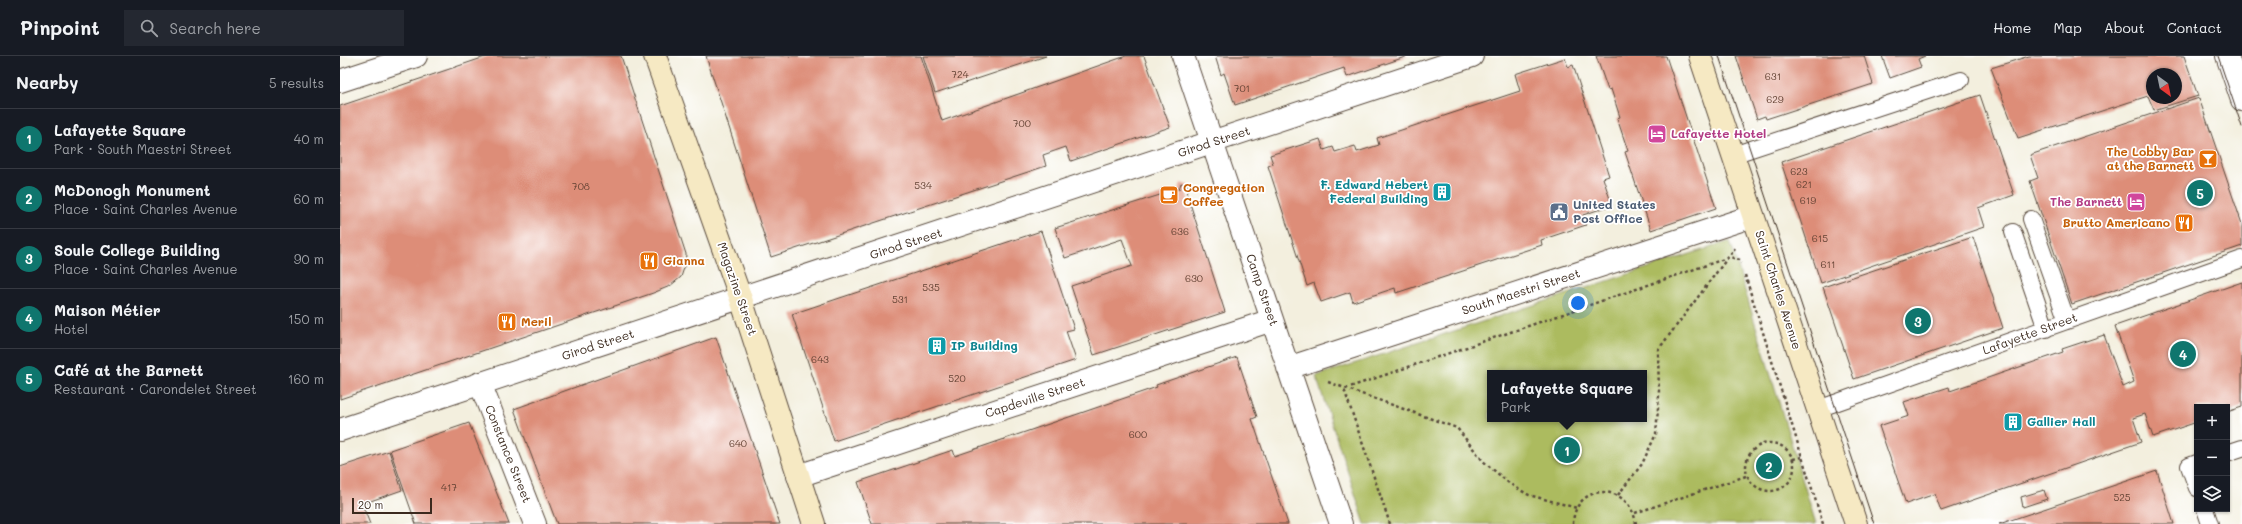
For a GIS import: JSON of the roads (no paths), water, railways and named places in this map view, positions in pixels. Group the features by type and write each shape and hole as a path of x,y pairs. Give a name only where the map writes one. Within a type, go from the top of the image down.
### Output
{"street":[{"path":"340,81 416,56"},
{"name":"Magazine Street","path":"655,56 741,298 814,524"},
{"name":"Camp Street","path":"1184,56 1341,524"},
{"name":"Girod Street","path":"340,430 1212,143 1447,60 1472,56"},
{"name":"Saint Charles Avenue","path":"1700,56 1856,524"},
{"path":"2227,56 2242,100"},
{"name":"South Maestri Street","path":"1288,368 1753,216"},
{"name":"Capdeville Street","path":"798,476 1272,320"},
{"name":"Constance Street","path":"480,383 536,524"}],"lane":[{"path":"1733,155 1962,80"},
{"path":"2031,219 2067,322"},
{"path":"2012,232 2046,329"},
{"name":"Lafayette Street","path":"1818,409 2242,259"},
{"path":"2230,452 2242,448"},
{"path":"2194,465 2189,466 2194,480"},
{"path":"2205,512 2210,524"}],"tram line":[{"path":"1719,56 1874,524"},
{"path":"2218,56 2242,127"}],"place":[{"name":"Lafayette Hotel","path":"1657,134"},
{"name":"The Lobby Bar at the Barnett","path":"2208,159"},
{"name":"F. Edward Hebert Federal Building","path":"1442,192"},
{"name":"Café at the Barnett","path":"2200,193"},
{"name":"Congregation Coffee","path":"1169,195"},
{"name":"The Barnett","path":"2136,202"},
{"name":"United States Post Office","path":"1559,212"},
{"name":"Brutto Americano","path":"2184,223"},
{"name":"Gianna","path":"649,261"},
{"name":"Soule College Building","path":"1918,321"},
{"name":"Meril","path":"507,322"},
{"name":"IP Building","path":"937,346"},
{"name":"Maison Métier","path":"2183,354"},
{"name":"Gallier Hall","path":"2013,422"},
{"name":"Lafayette Square","path":"1567,450"},
{"name":"McDonogh Monument","path":"1769,466"}]}
